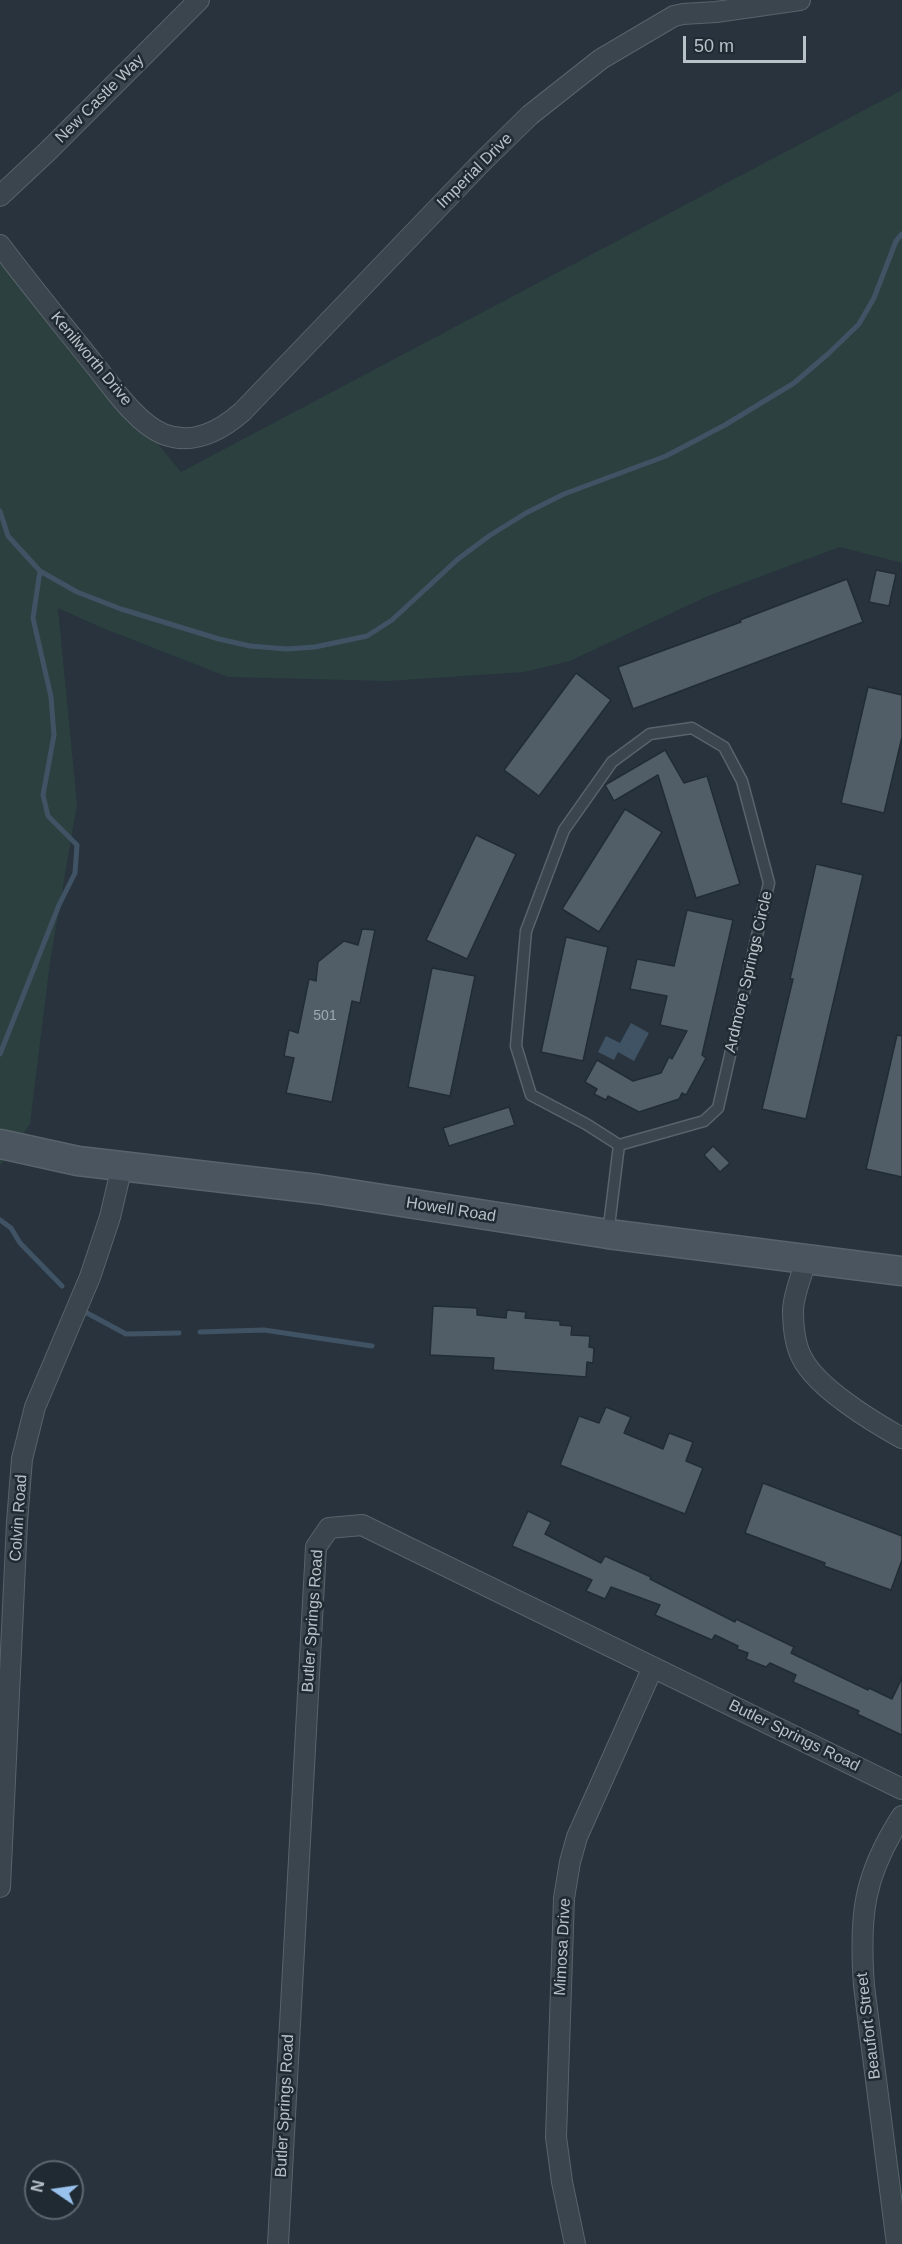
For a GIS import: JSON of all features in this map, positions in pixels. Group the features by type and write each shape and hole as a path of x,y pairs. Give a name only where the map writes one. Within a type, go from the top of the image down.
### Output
{"main road":[{"name":"Howell Road","path":"10,1146 78,1161 318,1189 608,1234 902,1271"}],"street":[{"name":"New Castle Way","path":"0,196 199,0"},
{"name":"Imperial Drive","path":"203,436 214,432 242,412 482,162 530,115 601,59 672,8 682,14 716,12 800,0"},
{"name":"Kenilworth Drive","path":"0,245 124,401 148,424 164,434 178,438 203,436"},
{"name":"Colvin Road","path":"0,1887 22,1459 35,1407 90,1277 110,1217 122,1166"},
{"path":"806,1260 793,1308 795,1335 801,1356 807,1366 843,1400 902,1438"},
{"name":"Butler Springs Road","path":"278,2244 316,1547 328,1528 362,1525 902,1789"},
{"name":"Mimosa Drive","path":"575,2244 562,2182 556,2137 564,1898 576,1837 653,1667"},
{"name":"Beaufort Street","path":"897,2244 864,1986 861,1922 874,1870 902,1816"}],"lane":[{"name":"Ardmore Springs Circle","path":"692,728 724,747 742,781 769,883 718,1108 704,1121 619,1145 586,1124 531,1095 516,1046 525,931 564,830 612,762 650,734 692,728"},
{"path":"608,1234 619,1145"}],"green space":[{"path":"902,90 902,563 840,547 708,596 570,661 524,672 388,681 228,677 100,627 58,608 77,804 50,962 30,1124 0,1166 0,251 181,472"}],"water":[{"path":"631,1023 649,1033 634,1061 618,1052 614,1060 598,1052 606,1036 620,1043"}],"building":[{"path":"876,570 896,574 889,606 869,602"},
{"path":"847,579 863,622 633,709 618,667 741,622 740,620"},
{"path":"576,673 611,700 539,796 504,770"},
{"path":"868,687 902,695 902,737 884,813 841,803"},
{"path":"665,750 684,783 707,776 740,884 696,898 658,775 614,801 605,785"},
{"path":"625,809 662,832 599,932 562,909"},
{"path":"476,835 516,854 467,959 426,940"},
{"path":"816,864 863,875 806,1119 762,1109 793,979 790,979"},
{"path":"687,910 733,920 702,1055 706,1058 686,1095 682,1093 679,1099 639,1112 608,1096 606,1100 594,1094 597,1089 585,1082 597,1060 633,1081 661,1073 669,1057 672,1059 687,1031 660,1025 667,996 630,989 637,959 674,966"},
{"path":"362,929 375,930 360,1003 352,1001 332,1102 286,1093 294,1058 284,1056 289,1030 298,1033 309,979 316,981 318,962 344,941 358,945"},
{"path":"566,937 608,947 583,1061 541,1052"},
{"path":"432,968 475,976 450,1096 408,1087"},
{"path":"897,1035 902,1036 902,1177 866,1169"},
{"path":"509,1107 515,1125 449,1146 443,1128"},
{"path":"713,1146 730,1163 720,1172 704,1155"},
{"path":"433,1306 477,1308 477,1315 506,1318 507,1310 526,1312 525,1318 560,1321 560,1325 572,1326 571,1335 590,1336 589,1347 594,1348 593,1363 587,1362 586,1377 493,1370 494,1358 430,1355"},
{"path":"606,1407 631,1417 624,1433 663,1449 669,1433 693,1442 686,1461 703,1468 685,1514 560,1465 579,1416 599,1423"},
{"path":"763,1483 902,1536 902,1560 891,1590 824,1566 825,1563 745,1533"},
{"path":"528,1511 551,1522 545,1534 601,1563 605,1556 651,1577 650,1579 735,1622 736,1619 794,1647 791,1653 868,1690 869,1688 892,1699 902,1678 902,1735 857,1714 859,1711 793,1682 796,1675 770,1663 766,1667 746,1659 748,1653 737,1649 738,1646 715,1635 712,1640 655,1615 660,1605 611,1587 605,1599 586,1591 592,1580 512,1546"}],"waterway":[{"path":"0,511 8,536 40,571 77,592 121,609 219,639 250,646 287,649 315,647 367,636 392,620 458,559 526,513 564,494 666,456 725,425 794,383 859,324 874,298 896,241 902,234"},
{"path":"0,1054 59,905 75,873 77,845 48,816 43,795 54,735 51,697 33,618 40,571"},
{"path":"0,1220 11,1228 20,1243 62,1286"},
{"path":"87,1313 126,1334 179,1333"},
{"path":"200,1332 264,1330 372,1346"}]}
